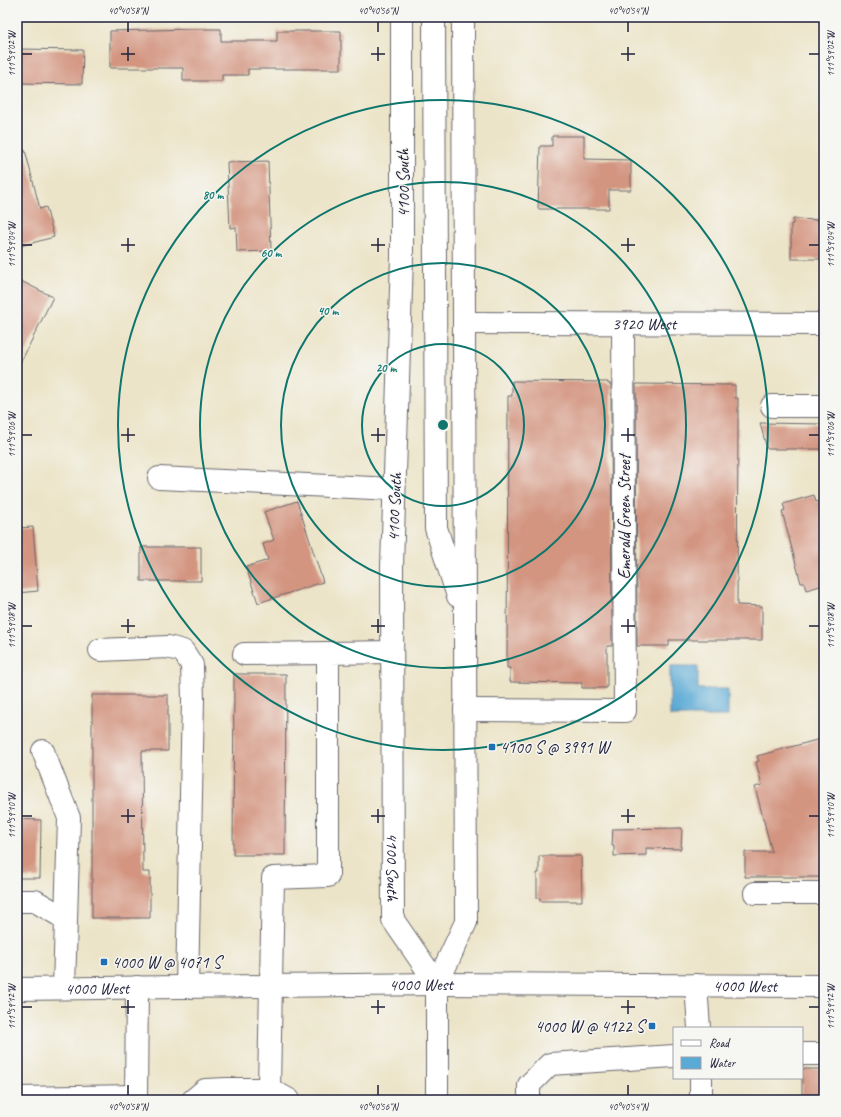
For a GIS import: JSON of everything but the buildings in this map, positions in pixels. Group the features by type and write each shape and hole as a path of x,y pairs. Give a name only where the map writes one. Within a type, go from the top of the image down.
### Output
{"main road":[{"name":"4100 South","path":"402,17 402,264 394,489 392,652 393,920 437,984"},
{"path":"434,17 436,528 464,616"},
{"path":"437,1100 437,984 466,922 463,17"},
{"name":"3920 West","path":"464,323 824,324"},
{"name":"Emerald Green Street","path":"465,710 625,711 623,324"},
{"path":"772,406 824,406"},
{"path":"159,478 394,489"},
{"path":"100,650 168,647 183,651 192,665 193,699 187,987"},
{"path":"244,654 392,652"},
{"path":"269,1089 273,878 328,876 328,653"},
{"path":"43,751 68,818 64,988"},
{"path":"755,893 824,893"},
{"path":"17,901 35,901 66,920"},
{"name":"4000 West","path":"17,988 437,984 824,986"},
{"path":"696,985 699,1027"},
{"path":"17,1098 136,1098 137,987"},
{"path":"803,1054 824,1054"},
{"path":"529,1100 529,1085 550,1064 673,1056"},
{"path":"701,1079 701,1100"},
{"path":"193,1100 205,1090 227,1089 269,1089 289,1100"}],"water":[{"path":"670,666 698,666 698,689 728,689 728,716 670,716"}],"place":[{"name":"4100 S @ 3991 W","path":"492,747"},
{"name":"4000 W @ 4071 S","path":"104,962"},
{"name":"4000 W @ 4122 S","path":"652,1026"}]}
